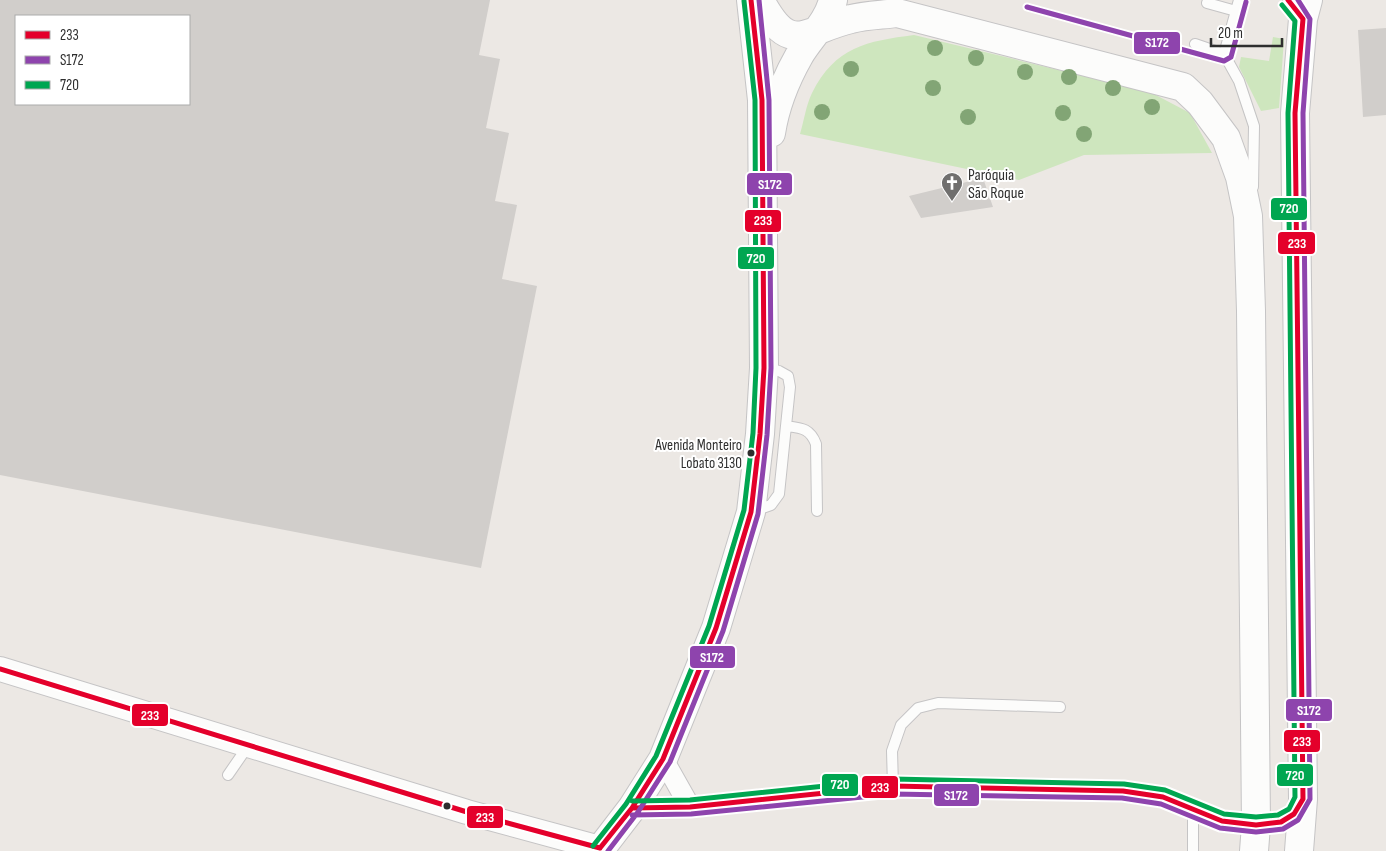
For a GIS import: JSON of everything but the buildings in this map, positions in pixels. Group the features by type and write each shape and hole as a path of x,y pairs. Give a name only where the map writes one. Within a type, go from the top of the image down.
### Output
{"main road":[{"path":"600,850 632,808 663,759 716,628 751,512 760,434 764,368 762,100 751,0"},
{"path":"760,0 771,20 781,31 802,36 851,19 898,13 1183,88 1200,104 1226,138 1240,177 1248,216 1251,311 1255,838"},
{"path":"763,184 772,122 785,86 799,56 828,16 833,0"},
{"path":"1299,851 1303,799 1295,113 1300,6"}],"street":[{"path":"0,669 248,746 600,850"},
{"path":"663,759 690,807"},
{"path":"632,808 690,807 893,786 1123,791 1162,798 1222,821 1255,838 1294,814 1303,799"}],"lane":[{"path":"1224,54 1239,0"},
{"path":"1207,3 1236,11"},
{"path":"1195,44 1224,54 1239,81 1254,126 1251,311"},
{"path":"751,512 771,505 779,494 790,387 788,376 779,371 764,368"},
{"path":"786,426 807,430 812,434 816,444 816,511"},
{"path":"893,786 892,751 901,725 918,708 938,702 1060,706"},
{"path":"228,775 248,746"},
{"path":"1193,810 1194,851"}],"green space":[{"path":"914,35 1150,92 1190,113 1212,153 1084,155 1019,180 800,134 812,93 831,65 854,49 867,44"},
{"path":"1273,37 1284,39 1279,108 1261,111 1239,67 1241,57 1269,61"}],"transit line":[{"name":"233","path":"600,848 632,808 663,759 716,628 751,512 760,434 764,368 762,100 751,0"},
{"name":"S172","path":"608,851 638,812 670,762 723,631 758,514 767,435 771,368 769,100 759,0"},
{"name":"233","path":"632,808 690,807 893,786 1123,791 1163,797 1222,821 1256,825 1281,822 1294,814 1303,799 1295,113 1303,19 1288,0"},
{"name":"S172","path":"632,815 691,814 893,794 1122,798 1161,804 1220,828 1256,832 1283,829 1298,820 1310,799 1303,113 1310,19 1298,0"},
{"name":"720","path":"593,846 626,804 656,756 709,626 744,510 753,433 756,368 755,100 744,1"},
{"name":"S172","path":"1027,7 1224,61 1231,57 1246,2"},
{"name":"720","path":"632,801 690,800 893,779 1124,784 1165,790 1224,814 1256,817 1278,815 1289,809 1295,797 1288,113 1295,21 1282,5"},
{"name":"233","path":"0,669 467,812 600,848"}],"place":[{"name":"Paróquia São Roque","path":"952,202"},
{"name":"Avenida Monteiro Lobato 3130","path":"751,453"}]}
